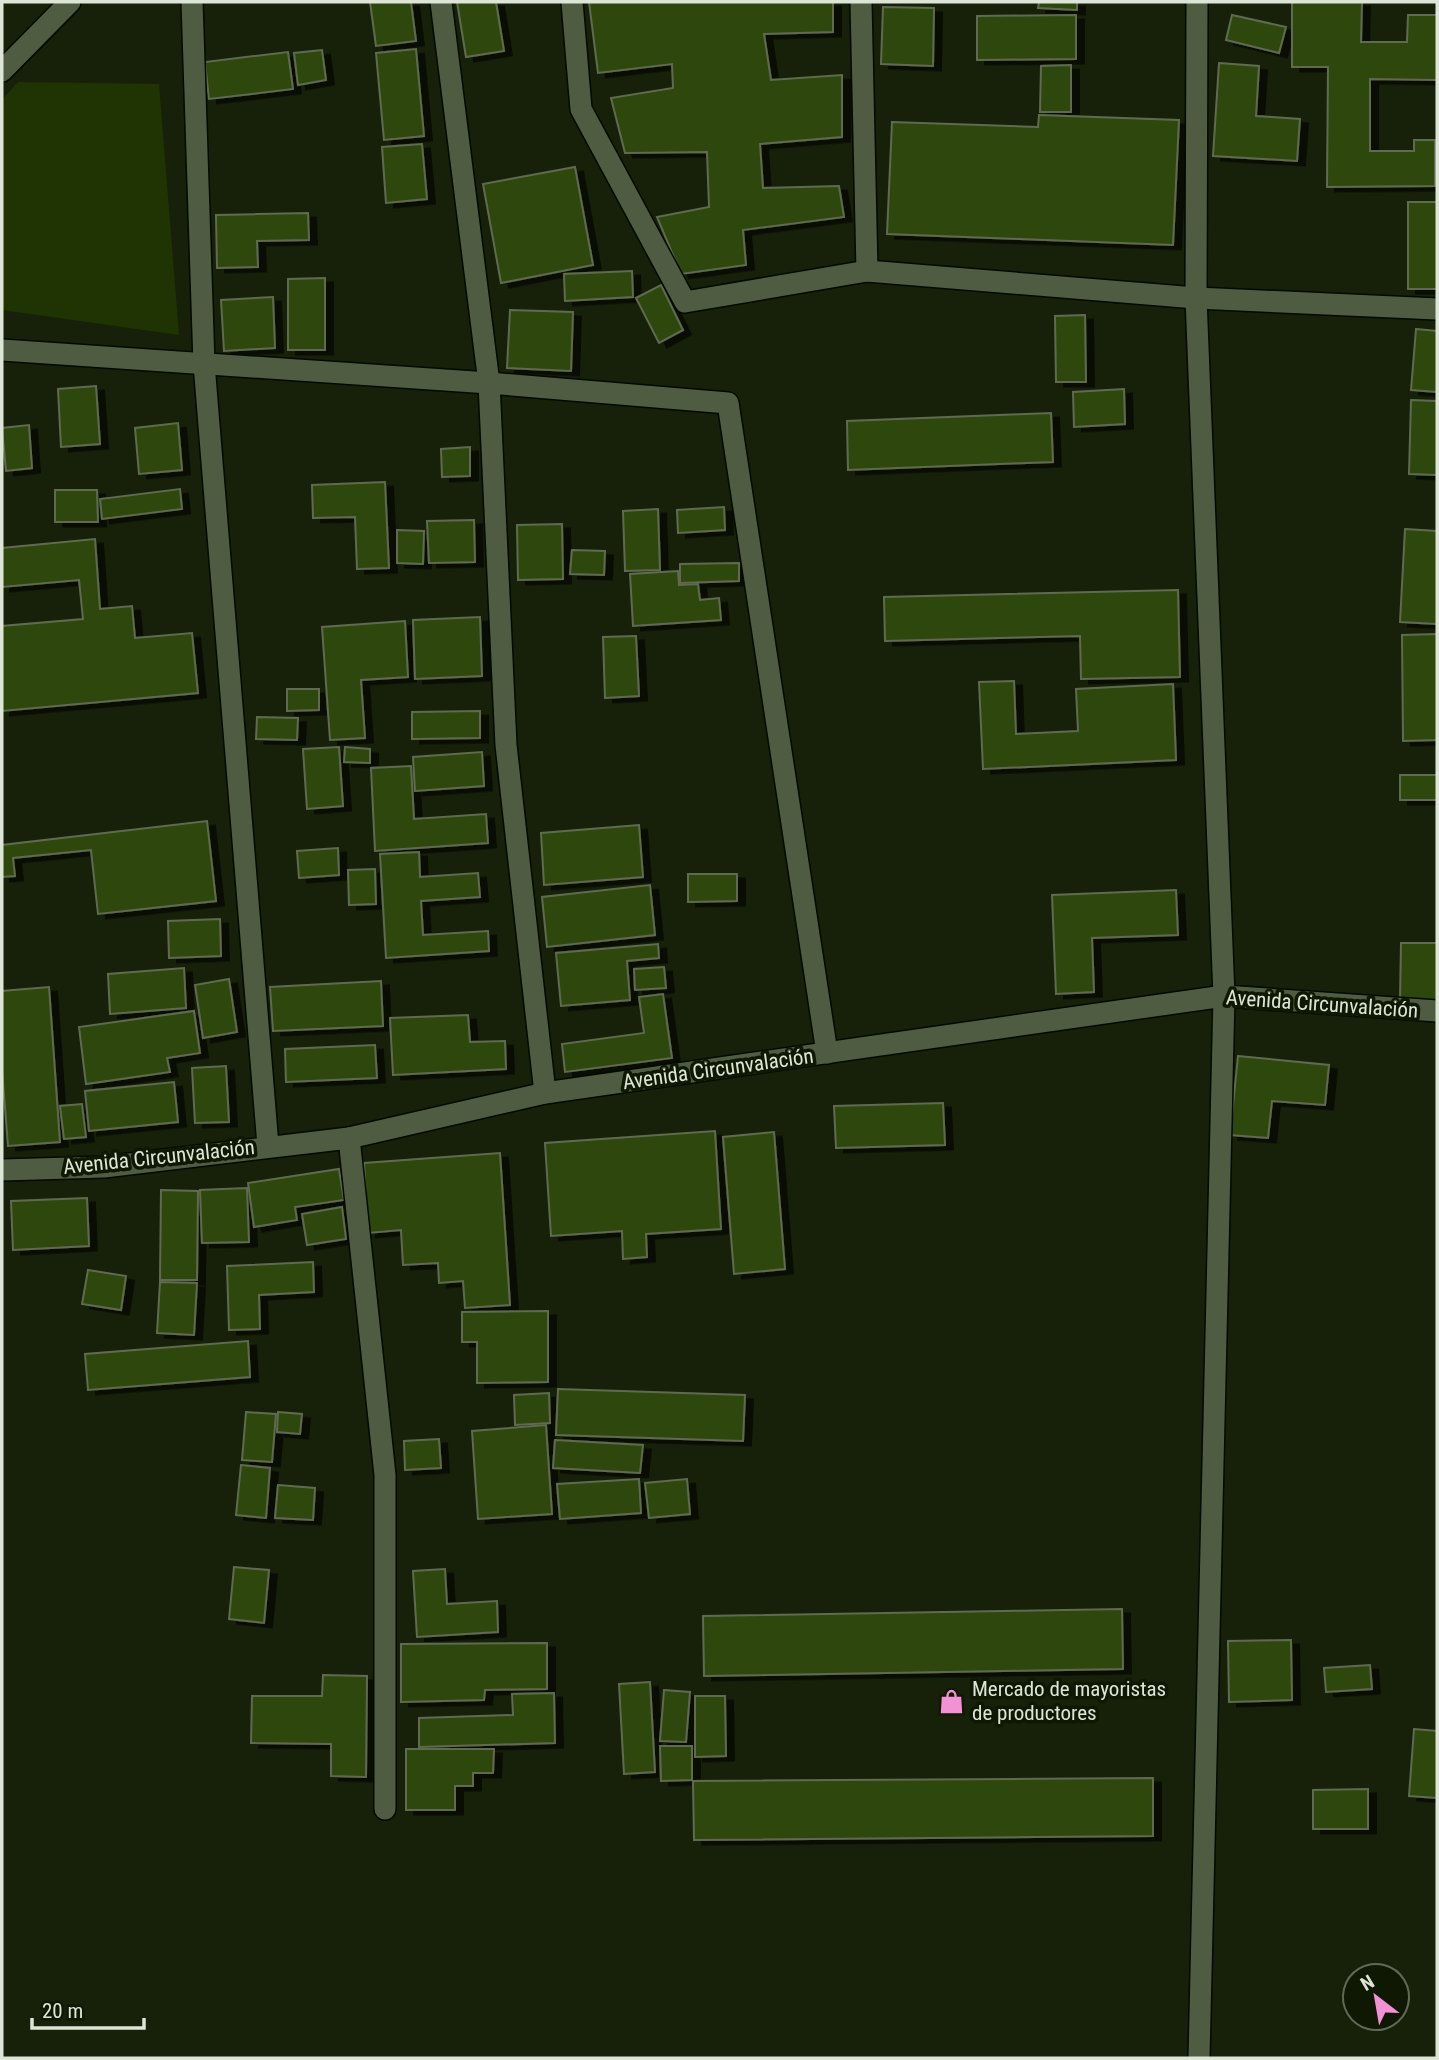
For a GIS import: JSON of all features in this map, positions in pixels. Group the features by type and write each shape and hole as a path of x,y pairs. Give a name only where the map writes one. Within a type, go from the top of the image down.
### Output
{"street":[{"path":"2,71 70,2"},
{"path":"192,2 204,364 268,1146"},
{"path":"441,2 489,383 506,746 545,1093"},
{"path":"572,2 581,108 685,302 867,271 1196,298 1437,309"},
{"path":"861,2 867,271"},
{"path":"1197,2 1196,298 1224,996 1199,2058"},
{"path":"2,350 728,402 827,1053"},
{"name":"Avenida Circunvalación","path":"2,1170 104,1167 349,1138 545,1093 1224,996 1437,1011"},
{"path":"349,1138 385,1475 386,1809"}],"green space":[{"path":"18,82 159,84 179,335 2,310 2,100"}],"building":[{"path":"370,2 411,2 416,41 376,46"},
{"path":"457,2 496,2 504,51 466,57"},
{"path":"589,2 833,2 833,32 764,34 771,80 842,75 842,137 760,144 763,188 839,186 844,217 743,230 746,265 681,274 657,217 709,207 707,152 625,153 611,98 673,88 672,64 598,73"},
{"path":"1039,2 1077,2 1077,10 1038,8"},
{"path":"1292,2 1362,2 1361,42 1407,42 1408,15 1437,15 1437,80 1370,79 1370,151 1414,151 1414,140 1435,140 1435,186 1327,187 1328,67 1292,67"},
{"path":"883,7 934,8 933,66 881,64"},
{"path":"1076,15 1076,59 977,60 977,16"},
{"path":"1232,15 1286,27 1279,53 1226,40"},
{"path":"416,49 424,136 384,140 376,53"},
{"path":"322,50 326,80 298,85 294,53"},
{"path":"288,52 293,89 209,99 205,62"},
{"path":"1219,63 1259,66 1256,116 1300,119 1297,161 1213,156"},
{"path":"1071,65 1071,112 1040,112 1041,66"},
{"path":"1039,115 1179,120 1173,245 887,234 892,122 1038,127"},
{"path":"422,144 427,199 386,203 382,147"},
{"path":"575,167 593,265 501,283 483,184"},
{"path":"1408,202 1437,202 1437,289 1408,289"},
{"path":"308,213 309,240 257,241 258,267 217,268 216,215"},
{"path":"632,271 633,297 565,301 564,274"},
{"path":"325,278 325,350 288,350 288,279"},
{"path":"661,285 683,330 659,343 636,298"},
{"path":"273,297 275,348 224,351 221,300"},
{"path":"510,310 573,312 571,371 507,368"},
{"path":"1085,315 1086,382 1056,382 1055,316"},
{"path":"1416,329 1437,331 1437,392 1411,390"},
{"path":"96,386 100,444 61,447 58,389"},
{"path":"1124,389 1125,424 1074,427 1073,392"},
{"path":"1411,400 1437,401 1437,475 1409,474"},
{"path":"1051,413 1053,462 848,470 847,421"},
{"path":"178,423 182,470 139,474 135,428"},
{"path":"29,425 32,468 6,471 2,428"},
{"path":"470,447 470,476 442,477 441,449"},
{"path":"385,482 389,568 357,569 355,517 313,518 312,485"},
{"path":"180,489 182,509 102,519 100,499"},
{"path":"55,490 97,490 98,522 55,522"},
{"path":"724,507 725,530 678,533 677,510"},
{"path":"658,509 660,570 625,571 623,511"},
{"path":"474,520 475,562 429,563 427,521"},
{"path":"562,524 563,579 518,580 517,525"},
{"path":"1405,529 1437,531 1437,624 1400,622"},
{"path":"397,530 424,531 423,564 397,563"},
{"path":"95,539 100,609 132,606 135,638 192,633 198,693 2,711 2,626 83,619 79,580 2,587 2,548"},
{"path":"572,550 605,551 604,575 570,574"},
{"path":"739,563 739,581 680,583 680,564"},
{"path":"678,571 679,585 698,584 700,600 719,598 721,620 633,626 630,574"},
{"path":"1178,590 1180,677 1081,679 1080,636 885,641 884,597"},
{"path":"480,617 482,676 415,679 413,620"},
{"path":"405,621 408,677 361,680 365,738 330,740 322,627"},
{"path":"1437,634 1437,740 1403,741 1402,635"},
{"path":"636,636 639,696 605,698 603,637"},
{"path":"1014,681 1016,734 1078,731 1076,689 1173,684 1176,760 983,769 979,682"},
{"path":"287,689 319,689 319,710 287,711"},
{"path":"480,711 480,738 412,739 412,712"},
{"path":"257,717 298,718 297,740 256,739"},
{"path":"339,747 343,806 307,809 303,749"},
{"path":"345,747 370,749 370,763 344,762"},
{"path":"482,752 484,786 415,791 413,757"},
{"path":"411,766 414,819 486,814 488,843 375,851 371,768"},
{"path":"1400,775 1437,775 1437,800 1400,800"},
{"path":"207,821 216,901 98,914 91,850 13,858 15,876 2,877 2,845"},
{"path":"639,825 643,877 544,885 541,833"},
{"path":"338,848 339,875 299,878 297,851"},
{"path":"419,852 420,877 478,873 480,897 421,901 423,935 488,931 489,951 386,958 380,854"},
{"path":"375,869 376,904 349,905 348,870"},
{"path":"688,874 737,874 737,901 688,902"},
{"path":"650,885 655,935 547,947 542,897"},
{"path":"1176,890 1178,935 1092,938 1094,992 1056,994 1052,895"},
{"path":"220,919 221,956 169,958 168,921"},
{"path":"1401,943 1437,943 1437,1000 1400,1000"},
{"path":"658,944 659,958 627,961 630,1000 561,1006 556,953"},
{"path":"664,967 666,988 635,990 634,969"},
{"path":"184,968 186,1008 110,1014 108,974"},
{"path":"229,979 237,1032 203,1038 195,985"},
{"path":"381,981 383,1026 273,1031 270,987"},
{"path":"49,987 60,1142 8,1146 2,1069 2,991"},
{"path":"663,994 672,1058 565,1072 562,1044 644,1033 639,997"},
{"path":"194,1011 200,1053 167,1058 170,1072 86,1084 79,1027"},
{"path":"468,1015 470,1042 505,1041 506,1069 393,1075 390,1018"},
{"path":"375,1045 377,1078 286,1082 285,1049"},
{"path":"1238,1056 1329,1065 1325,1105 1272,1101 1268,1138 1230,1135"},
{"path":"226,1066 229,1122 195,1123 192,1068"},
{"path":"174,1082 178,1122 89,1131 85,1091"},
{"path":"943,1103 945,1145 836,1148 834,1106"},
{"path":"82,1104 86,1137 64,1139 60,1106"},
{"path":"715,1131 721,1229 646,1234 647,1257 623,1259 622,1231 551,1236 545,1143"},
{"path":"774,1132 785,1269 734,1274 723,1137"},
{"path":"500,1153 510,1305 465,1308 463,1281 439,1283 438,1263 403,1265 401,1230 368,1233 364,1163"},
{"path":"339,1169 344,1200 295,1207 297,1220 254,1227 248,1183"},
{"path":"247,1188 249,1242 202,1243 200,1190"},
{"path":"161,1190 198,1191 197,1280 160,1280"},
{"path":"87,1198 89,1246 13,1250 11,1201"},
{"path":"342,1207 346,1239 307,1245 302,1214"},
{"path":"313,1262 314,1292 259,1295 260,1329 229,1330 227,1266"},
{"path":"88,1270 126,1276 121,1310 82,1304"},
{"path":"160,1282 197,1283 194,1335 157,1333"},
{"path":"548,1311 548,1382 477,1383 477,1342 462,1342 462,1312"},
{"path":"248,1341 250,1377 88,1390 85,1354"},
{"path":"558,1389 745,1395 743,1441 556,1435"},
{"path":"549,1393 550,1423 515,1425 514,1395"},
{"path":"246,1412 276,1414 272,1462 242,1460"},
{"path":"278,1412 302,1414 300,1434 277,1432"},
{"path":"546,1425 552,1514 478,1519 472,1431"},
{"path":"439,1439 441,1468 405,1470 404,1441"},
{"path":"555,1440 643,1445 640,1473 553,1468"},
{"path":"241,1465 270,1468 266,1518 236,1515"},
{"path":"639,1479 641,1513 560,1519 557,1484"},
{"path":"687,1479 690,1514 649,1518 645,1483"},
{"path":"278,1485 315,1488 313,1520 275,1518"},
{"path":"234,1567 269,1570 264,1623 229,1619"},
{"path":"445,1569 447,1604 497,1601 498,1632 417,1637 413,1571"},
{"path":"1122,1609 1123,1669 704,1676 703,1616"},
{"path":"1291,1640 1292,1700 1229,1702 1228,1641"},
{"path":"547,1643 547,1689 485,1690 484,1700 401,1702 401,1644"},
{"path":"1370,1665 1372,1689 1326,1692 1324,1668"},
{"path":"323,1675 367,1676 366,1777 331,1776 331,1744 251,1743 252,1696 322,1696"},
{"path":"650,1682 655,1772 624,1774 619,1684"},
{"path":"664,1690 690,1692 686,1742 660,1741"},
{"path":"554,1693 555,1743 419,1747 419,1718 513,1715 512,1694"},
{"path":"695,1696 725,1696 726,1756 695,1757"},
{"path":"1414,1729 1437,1731 1437,1798 1409,1796"},
{"path":"660,1746 692,1746 692,1780 661,1781"},
{"path":"406,1749 494,1749 493,1773 473,1773 473,1786 455,1786 455,1810 406,1810"},
{"path":"1153,1778 1153,1836 694,1840 693,1781"},
{"path":"1368,1789 1368,1829 1313,1829 1313,1790"}],"place":[{"name":"Mercado de mayoristas de productores","path":"952,1701"}]}
